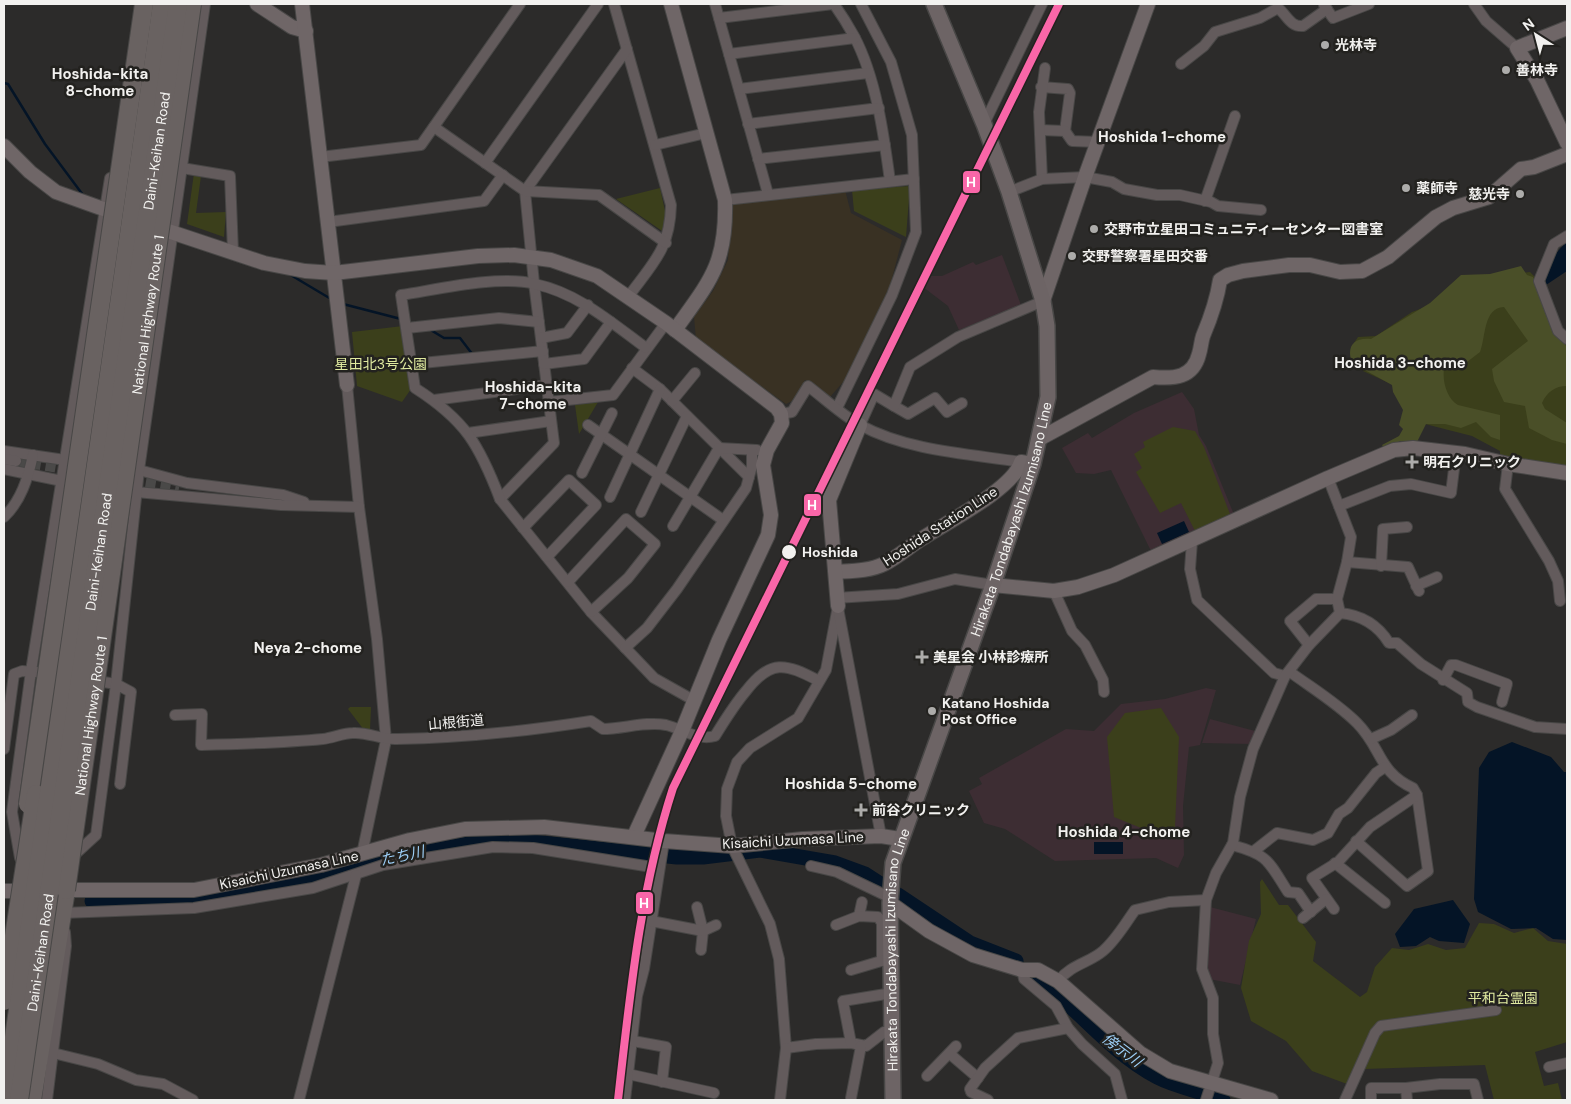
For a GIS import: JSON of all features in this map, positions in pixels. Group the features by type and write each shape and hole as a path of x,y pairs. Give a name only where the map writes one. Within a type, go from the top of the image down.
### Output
{"highway":[{"path":"4,972 9,891 20,858 144,4"},
{"name":"Daini-Keihan Road","path":"20,1100 105,457 162,4"},
{"name":"Daini-Keihan Road","path":"5,1100 178,4"},
{"name":"National Highway Route 1","path":"34,1093 63,916 150,302 179,159 192,4"},
{"path":"4,1001 72,570 105,457"},
{"path":"34,1093 37,1033 51,919 109,553 105,457"}],"main road":[{"name":"Hirakata Tondabayashi Izumisano Line","path":"893,1100 892,993 887,959 893,863 900,839 913,811 993,585 1027,463 1039,439 1048,397 1046,326 1043,301 1009,192 984,124 934,4"}],"street":[{"path":"20,858 12,812 31,671 138,4"},
{"path":"71,858 96,835 116,684 136,492 173,232 179,159 205,4"},
{"path":"257,4 292,27 306,31"},
{"path":"302,4 347,385 359,507 378,639 386,740 362,854"},
{"path":"320,157 421,145 520,4"},
{"path":"485,163 598,4"},
{"path":"614,4 671,205 671,227 666,243 628,297"},
{"path":"549,402 613,395 646,348 670,327 715,272 723,245 725,200 671,4"},
{"path":"715,4 768,194"},
{"path":"719,18 834,4 855,38 868,73 879,108 890,181"},
{"path":"837,408 892,295 914,243 916,232 912,135 891,62 860,4"},
{"path":"984,124 1042,4"},
{"path":"894,406 910,367 958,337 1043,301 1085,177 1149,9 1153,4"},
{"path":"1182,64 1204,46 1215,32 1260,18 1278,8 1292,24 1298,27 1303,26 1325,6 1334,18 1369,4"},
{"path":"1474,4 1486,21 1517,48 1537,80 1567,143"},
{"path":"1517,48 1567,28"},
{"path":"729,54 855,38"},
{"path":"500,499 554,443 534,283 525,191 627,49"},
{"path":"1042,179 1040,130 1044,68"},
{"path":"739,89 868,73"},
{"path":"1042,87 1068,89 1070,93 1065,131 1072,141 1098,142"},
{"path":"748,124 879,108"},
{"path":"1205,201 1235,116"},
{"path":"434,127 525,191 600,194 666,243"},
{"path":"1040,130 1065,131"},
{"path":"655,145 706,133"},
{"path":"758,159 885,145"},
{"path":"4,146 30,172 56,192 105,211 287,269 334,273 478,256 551,260 597,276 670,327 777,408 782,414 782,423 767,450 763,465 771,515 768,535 719,640 682,731 634,836"},
{"path":"1039,439 1153,377 1173,379 1182,376 1195,366 1202,339 1212,316 1220,280 1228,275 1264,267 1289,265 1310,265 1340,272 1362,271 1388,257 1436,217 1453,208 1489,197 1521,169 1534,167 1567,154"},
{"path":"179,159 230,176 233,252"},
{"path":"328,222 484,201 503,176"},
{"path":"1009,192 1042,179 1085,177 1112,182 1124,189 1157,195 1180,195 1242,210 1261,210"},
{"path":"725,200 914,179"},
{"path":"1567,236 1554,244 1539,282 1558,331 1567,339"},
{"path":"646,348 588,306 534,283 492,282 402,294 408,328 414,388 434,400 468,433 485,459 500,499 592,612 654,678 695,701"},
{"path":"150,302 147,346 153,368"},
{"path":"541,338 567,334 588,306"},
{"path":"408,328 499,318 539,322"},
{"path":"544,364 584,359 611,322"},
{"path":"412,364 542,351"},
{"path":"632,368 660,389 749,477"},
{"path":"672,401 695,373"},
{"path":"434,400 547,385"},
{"path":"782,414 792,412 808,386 860,425 923,446 1027,463"},
{"path":"610,497 660,389"},
{"path":"881,836 837,602 836,572 828,500 874,394 908,414 935,398 947,412 962,403"},
{"path":"582,473 612,413"},
{"path":"641,512 686,416"},
{"path":"468,433 551,420"},
{"path":"588,425 723,520"},
{"path":"719,448 767,450"},
{"path":"673,526 719,448"},
{"path":"837,602 898,594 955,579 1054,591 1078,587 1114,575 1394,450 1413,448 1456,453 1508,464 1567,473"},
{"path":"625,648 647,628 746,488 752,450"},
{"path":"4,451 65,460"},
{"path":"1339,506 1390,486 1411,484 1451,493 1456,453"},
{"path":"4,517 14,508 29,475 32,455"},
{"path":"4,459 16,461"},
{"name":"Hoshida Station Line","path":"836,572 858,570 884,564 982,502 1027,463"},
{"path":"1508,464 1505,489 1550,560 1558,580 1560,601"},
{"path":"4,469 62,481"},
{"path":"139,470 187,483 282,495 312,504"},
{"path":"1328,478 1351,537 1347,562 1337,599 1340,613"},
{"path":"524,528 569,480 596,504 547,557"},
{"path":"179,488 312,504 359,507"},
{"path":"136,492 280,505 312,504"},
{"path":"568,582 626,519 655,544 628,578 592,612"},
{"path":"1381,566 1383,529 1408,527"},
{"path":"1192,541 1190,568 1197,600 1274,673 1287,674 1337,706 1371,739 1384,767 1394,777 1413,788 1417,795 1428,871 1407,886 1356,841"},
{"path":"1347,562 1381,566 1412,566 1417,588 1437,577"},
{"path":"1054,591 1072,631 1084,645 1103,680 1104,692"},
{"path":"1309,645 1288,622 1316,599 1337,599"},
{"path":"780,1100 786,1048 780,959 770,924 735,851 726,816 728,789 737,762 750,748 798,718 820,681 826,670 837,602"},
{"path":"1209,1093 1218,1063 1213,1034 1213,998 1202,969 1206,900 1216,873 1232,845 1240,797 1253,749 1287,674 1309,645 1340,613"},
{"path":"1340,613 1369,622 1382,630 1390,643 1397,643 1443,680 1467,693 1468,702 1476,707 1535,727 1567,729"},
{"path":"1443,680 1450,665 1456,665 1507,684 1502,702"},
{"name":"山根街道","path":"175,715 202,714 201,745 264,743 325,738 352,732 386,740 535,729 591,721 603,729 622,729 649,724 666,725 706,738 715,736 731,708 762,671 775,667 792,668 820,681"},
{"path":"4,749 14,674 22,671 31,671 116,684 131,692 120,784"},
{"path":"1371,739 1391,730 1412,715"},
{"path":"1254,851 1277,833 1313,840 1328,833 1339,814 1348,808 1376,773 1384,767"},
{"path":"1334,909 1312,878 1335,864 1370,827 1417,795"},
{"name":"Kisaichi Uzumasa Line","path":"9,891 194,890 280,874 410,840 465,829 544,827 634,836 663,844 735,851 803,839 881,836 900,839"},
{"path":"625,1100 637,996 663,844"},
{"path":"1232,845 1254,851 1270,863 1288,892 1298,894 1307,915 1326,900"},
{"path":"47,1100 66,946 63,916 194,908 313,888 384,865 493,847 533,848 659,864"},
{"path":"1335,864 1384,903"},
{"path":"811,866 837,872 853,883 890,900 929,931 973,955 1022,970 1038,970 1058,981 1140,1053 1209,1093 1271,1100"},
{"path":"299,1100 356,875"},
{"path":"1058,981 1066,972 1102,952 1116,937 1135,910 1169,902 1206,900"},
{"path":"859,916 862,902"},
{"path":"698,907 704,931 701,950"},
{"path":"836,925 859,916 878,917 882,923 887,959 851,970"},
{"path":"651,921 704,931 716,924"},
{"path":"1022,970 1024,979 1056,1006 1068,1028 1115,1074 1122,1100"},
{"path":"851,1043 843,1001 892,993"},
{"path":"1345,1100 1375,1033 1381,1026 1496,1010"},
{"path":"988,1100 971,1092 970,1089 985,1068 1018,1038 1068,1028"},
{"path":"786,1048 816,1044 851,1043 866,1046 884,1032 892,1031"},
{"path":"633,1041 666,1046 662,1082"},
{"path":"851,1098 858,1079 862,1046"},
{"path":"927,1076 953,1050 978,1078"},
{"path":"53,1052 98,1064 136,1080 164,1084 193,1100"},
{"path":"1549,1067 1567,1060"},
{"path":"628,1074 714,1093"},
{"path":"1371,1100 1371,1088 1406,1088 1440,1084 1474,1084 1478,1100"},
{"path":"1406,1088 1406,1100"}],"shaded area":[{"path":"845,190 851,213 902,240 890,286 844,381 830,397 805,380 792,401 786,404 696,339 694,317 713,291 728,260 731,207 736,202"},
{"path":"1002,255 1021,305 959,330 948,306 923,287 928,276 942,276 973,262 976,265"},
{"path":"1182,392 1194,409 1199,435 1206,446 1235,517 1156,553 1150,549 1111,470 1094,474 1076,473 1062,448 1088,433 1092,438 1134,413"},
{"path":"1206,688 1216,690 1200,745 1189,747 1183,806 1184,855 1178,868 1156,858 1055,861 1005,829 984,823 969,791 982,784 979,778 1066,729 1094,731 1121,704 1165,699"},
{"path":"1210,719 1255,731 1252,744 1202,743"},
{"path":"1210,907 1256,919 1240,985 1209,979 1204,969"}],"green space":[{"path":"194,173 201,176 196,213 226,212 224,237 187,224"},
{"path":"910,186 906,237 854,211 852,190"},
{"path":"660,188 665,211 665,233 616,199"},
{"path":"1521,266 1527,275 1533,277 1554,330 1567,347 1567,386 1552,390 1542,403 1545,409 1567,423 1567,444 1552,440 1529,428 1525,406 1504,402 1494,381 1492,369 1528,341 1504,307 1492,312 1486,324 1480,352 1467,362 1445,365 1444,370 1445,387 1454,402 1458,405 1500,415 1500,440 1491,437 1476,422 1461,428 1445,424 1426,424 1416,444 1400,441 1385,450 1382,445 1399,436 1403,429 1399,425 1403,410 1393,392 1392,385 1352,363 1350,352 1353,344 1356,341 1371,339 1430,303 1461,275 1490,274"},
{"path":"1530,272 1539,281 1567,339 1567,466 1500,457 1500,451 1472,436 1425,424 1400,388 1363,371 1365,363 1354,343 1358,337 1376,336 1412,312 1516,274"},
{"name":"星田北3号公園","path":"403,326 411,389 402,402 357,386 352,332"},
{"path":"598,402 579,434 575,405"},
{"path":"1173,427 1195,431 1204,447 1230,514 1195,531 1181,503 1160,513 1136,472 1142,468 1134,454 1145,447 1143,442"},
{"path":"350,707 371,707 370,730 364,730 348,709"},
{"path":"1161,708 1179,737 1175,827 1151,832 1114,817 1107,737 1125,713"},
{"name":"平和台霊園","path":"1262,879 1279,905 1288,905 1316,942 1313,961 1360,997 1367,992 1375,967 1392,948 1409,950 1428,944 1446,950 1465,948 1479,923 1494,924 1514,933 1533,928 1548,941 1567,944 1567,1042 1535,1052 1544,1086 1558,1083 1562,1100 1494,1100 1485,1065 1364,1069 1347,1084 1312,1071 1286,1041 1251,1021 1241,988 1249,941 1261,914 1260,882"}],"water":[{"path":"1567,242 1567,271 1546,285 1548,267 1559,250"},
{"path":"1184,521 1189,532 1162,544 1157,533"},
{"path":"1512,742 1551,757 1564,772 1567,772 1567,940 1553,939 1536,928 1511,929 1478,912 1474,899 1479,768 1489,752"},
{"path":"1094,842 1123,842 1123,854 1094,854"},
{"path":"1453,900 1470,924 1464,943 1439,941 1430,937 1416,946 1400,947 1395,934 1414,909"}],"waterway":[{"path":"4,83 8,84 45,144 83,195"},
{"path":"289,274 331,299"},
{"path":"343,304 401,319"},
{"path":"429,329 444,338 460,338 473,355"},
{"name":"たち川","path":"92,901 157,900 239,893 423,851 488,841 522,841 677,857 703,857 760,850 835,863 865,874 885,887"},
{"name":"傍示川","path":"898,895 970,943 1016,961"},
{"name":"傍示川","path":"1036,976 1109,1042 1140,1067 1165,1081 1223,1100"}],"tunnel":[{"path":"16,461 100,475"},
{"path":"131,480 179,488"}],"transit line":[{"name":"H","path":"618,1100 632,982 644,904 652,865 673,788 1059,4"}],"place":[{"name":"光林寺","path":"1325,45"},
{"name":"善林寺","path":"1506,70"},
{"name":"薬師寺","path":"1406,188"},
{"name":"慈光寺","path":"1520,194"},
{"name":"交野市立星田コミュニティーセンター図書室","path":"1094,229"},
{"name":"交野警察署星田交番","path":"1072,256"},
{"name":"明石クリニック","path":"1412,462"},
{"name":"Hoshida","path":"789,552"},
{"name":"美星会 小林診療所","path":"922,657"},
{"name":"Katano Hoshida Post Office","path":"932,711"},
{"name":"前谷クリニック","path":"861,810"}],"district":[{"name":"Hoshida-kita 8-chome","path":"100,82"},
{"name":"Hoshida 1-chome","path":"1162,137"},
{"name":"Hoshida 3-chome","path":"1400,363"},
{"name":"Hoshida-kita 7-chome","path":"533,396"},
{"name":"Neya 2-chome","path":"308,648"},
{"name":"Hoshida 5-chome","path":"851,784"},
{"name":"Hoshida 4-chome","path":"1124,832"}]}
